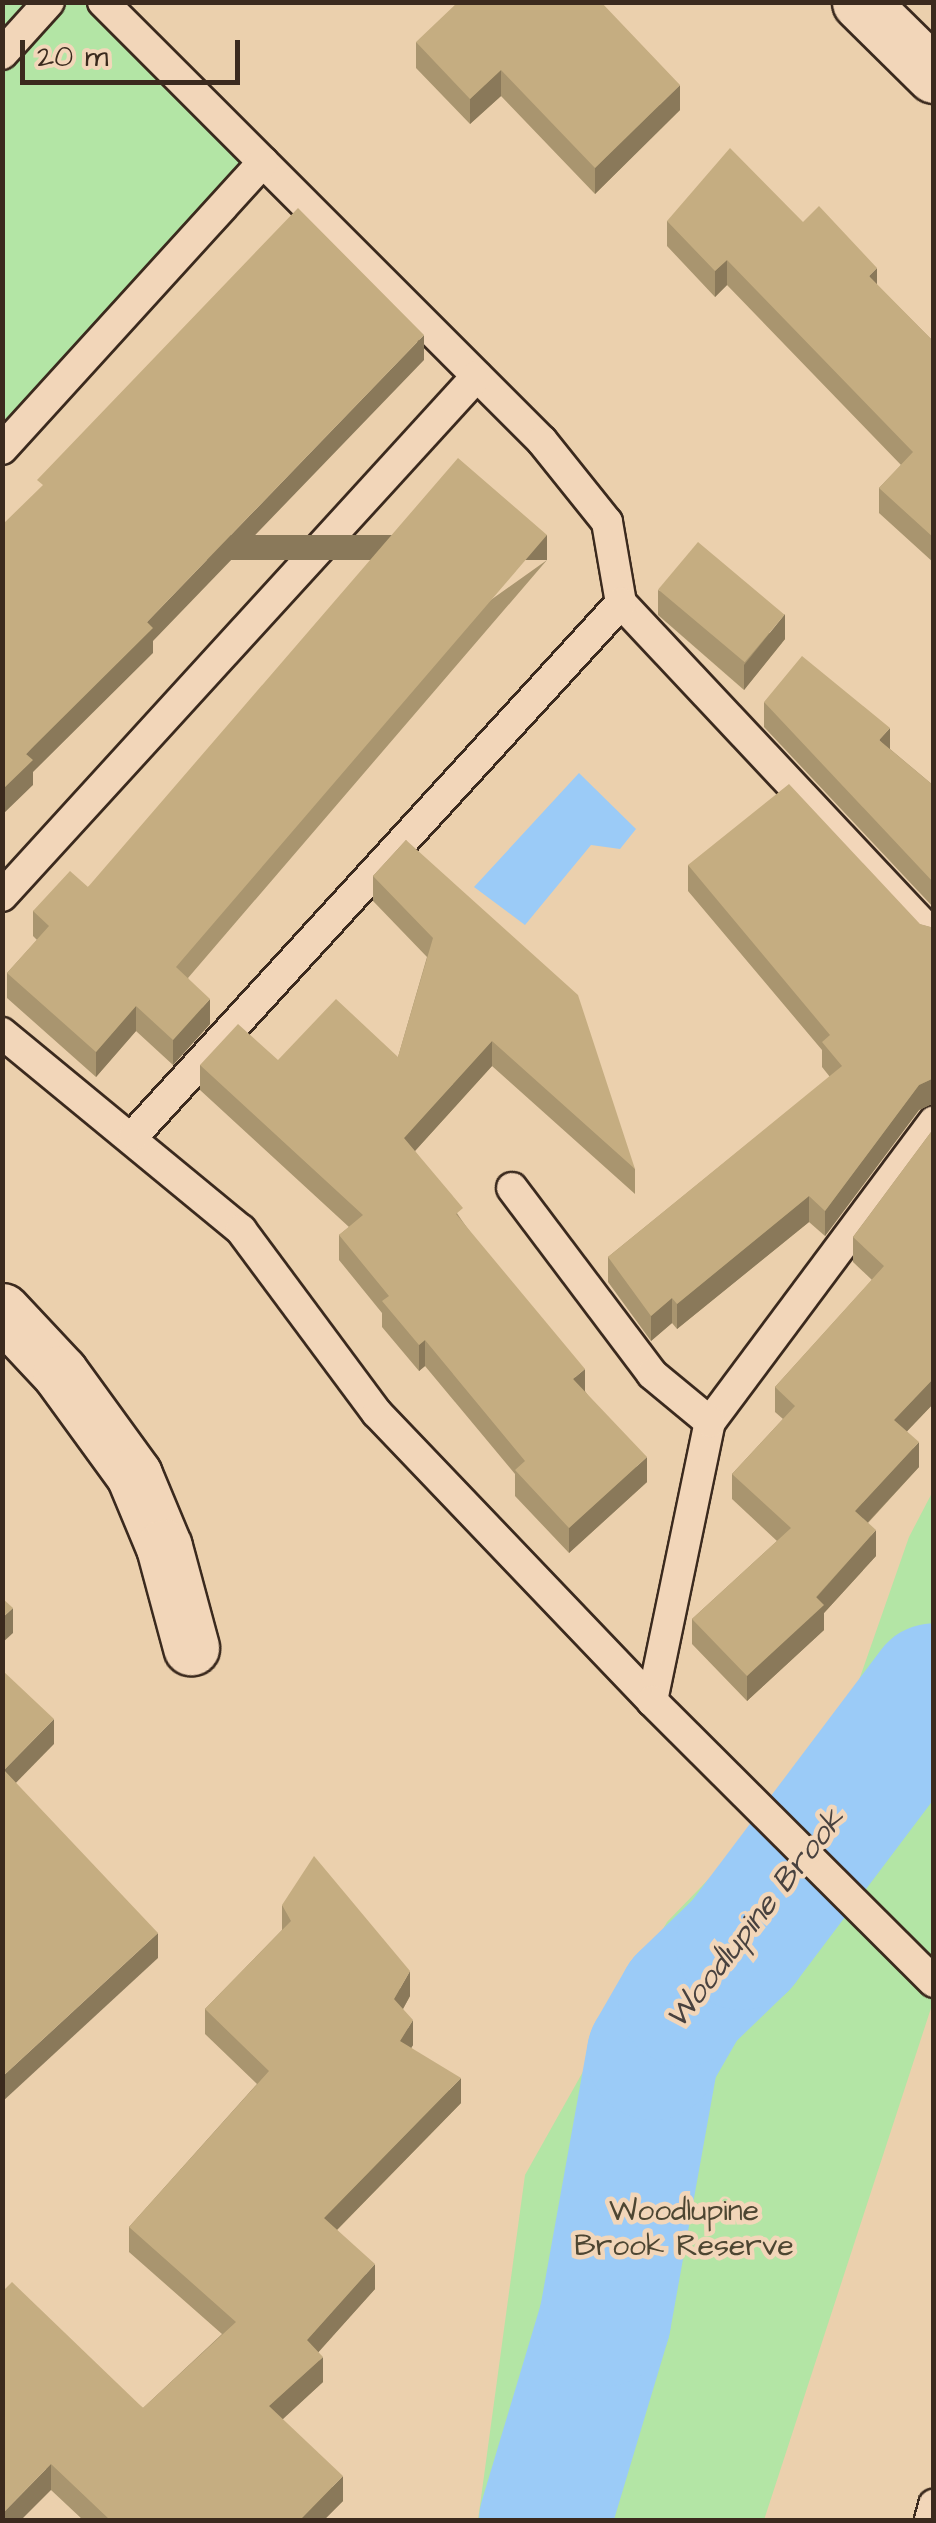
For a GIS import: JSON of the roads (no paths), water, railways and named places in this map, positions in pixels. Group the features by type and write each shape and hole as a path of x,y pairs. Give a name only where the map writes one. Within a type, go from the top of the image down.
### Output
{"street":[{"path":"860,2 934,75"},
{"path":"2,1310 60,1373 134,1475 164,1547 192,1648"}],"lane":[{"path":"2,54 49,2"},
{"path":"103,2 542,441 607,522 622,603 934,936"},
{"path":"2,449 264,162"},
{"path":"2,896 478,376"},
{"path":"134,1136 622,603"},
{"path":"2,1033 134,1136 240,1230 377,1414 652,1701 934,1982"},
{"path":"652,1701 710,1422 934,1121"},
{"path":"512,1188 652,1374 710,1422"},
{"path":"930,2520 934,2505"}],"water":[{"path":"579,773 636,829 620,849 591,845 525,925 474,887"}],"waterway":[{"name":"Woodlupine Brook","path":"545,2520 605,2320 653,2054 684,2000 742,1944 934,1689"}],"park label":[{"name":"Woodlupine Brook Reserve","path":"684,2228"}]}
